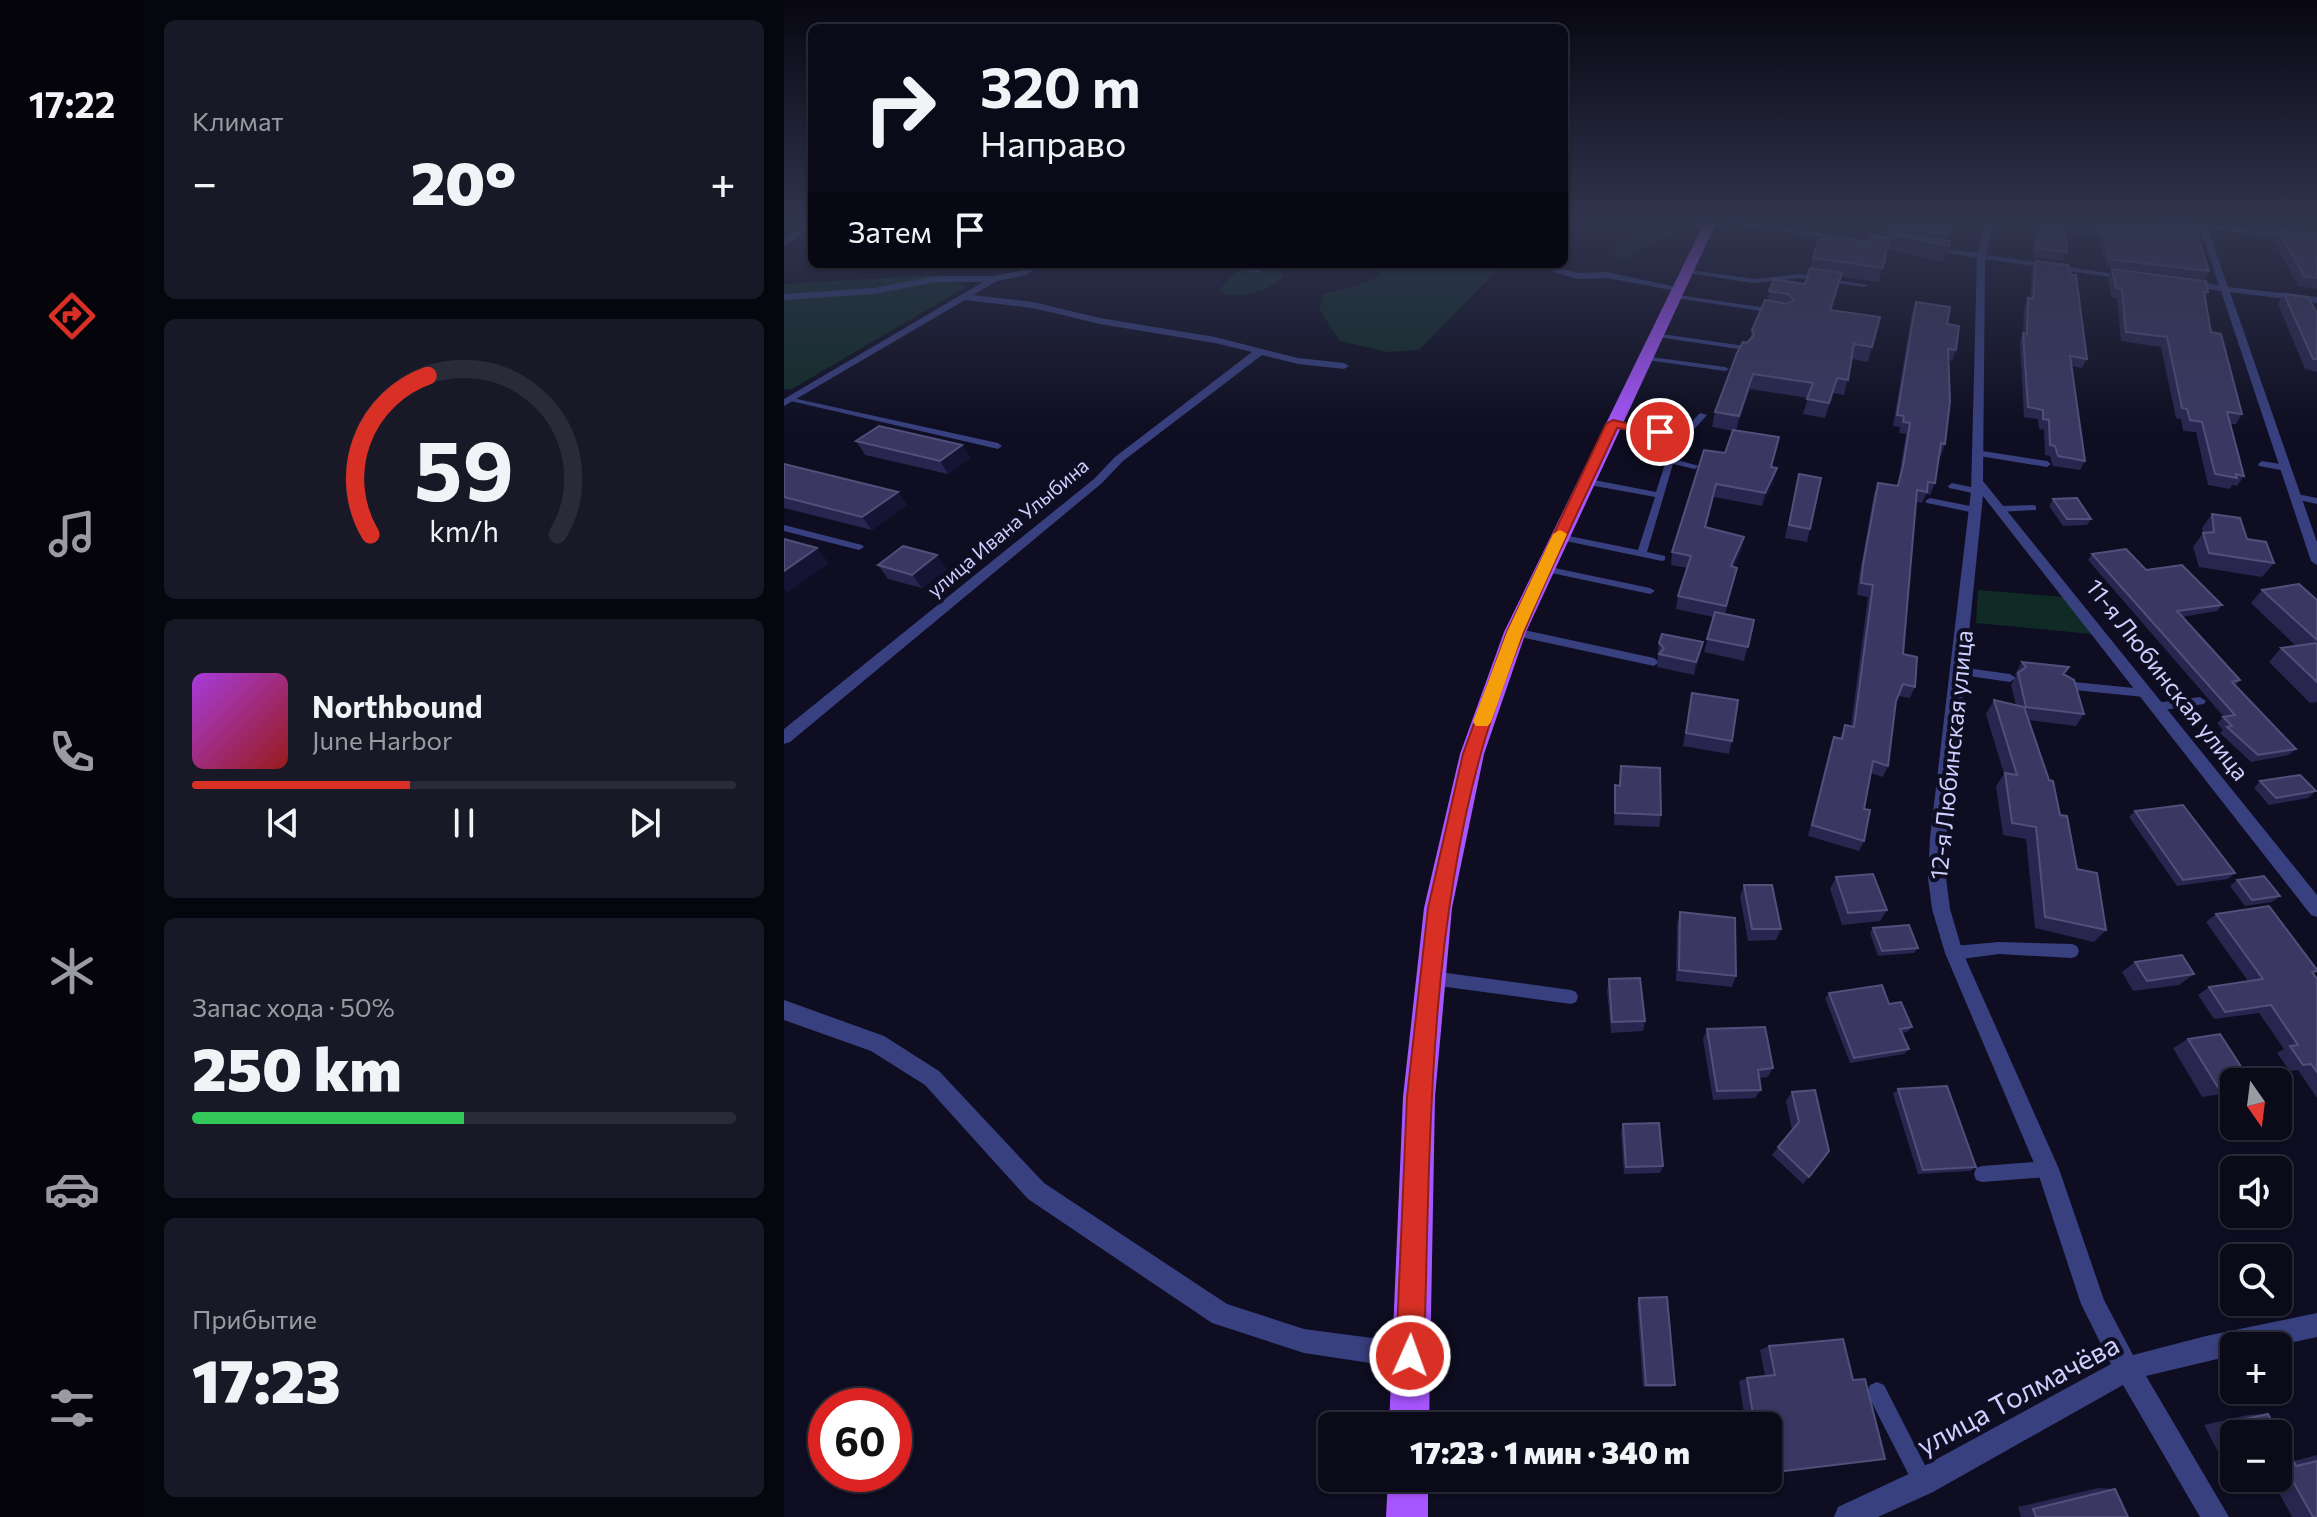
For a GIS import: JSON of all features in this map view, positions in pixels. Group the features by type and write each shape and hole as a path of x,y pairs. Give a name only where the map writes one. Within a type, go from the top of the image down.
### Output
{"main road":[{"path":"1409,1412 1419,1097 1438,908 1455,823 1489,700 1515,632 1584,481 1680,292"},
{"path":"1407,1517 1408,1492"}],"street":[{"path":"784,297 862,292"},
{"path":"787,401 972,292"},
{"name":"12-я Любинская улица","path":"1981,292 1976,453 1978,486 1937,878 1941,909 1954,953 2048,1169 2093,1304 2127,1369 2215,1517"},
{"path":"2228,292 2317,561"},
{"path":"2250,292 2317,300"},
{"path":"963,297 1033,305 1298,361 1344,366"},
{"name":"улица Ивана Улыбина","path":"784,738 1098,481 1119,459 1259,352"},
{"name":"11-я Любинская улица","path":"1978,486 2317,909"},
{"path":"784,1010 877,1043 932,1078 1036,1191 1221,1314 1304,1341 1410,1356"},
{"name":"улица Толмачёва","path":"1848,1517 1923,1482 2127,1369 2206,1348 2317,1325"}],"lane":[{"path":"1705,292 1785,313"},
{"path":"1652,346 1745,348"},
{"path":"1652,346 1725,369"},
{"path":"787,401 998,446"},
{"path":"1613,424 1683,436 1703,415"},
{"path":"1976,453 2047,464"},
{"path":"1642,554 1670,461 1695,466"},
{"path":"2262,464 2286,468"},
{"path":"1584,481 1660,495"},
{"path":"1952,486 1978,486"},
{"path":"2297,497 2317,501"},
{"path":"1930,501 1975,510"},
{"path":"1999,509 2033,508"},
{"path":"784,528 859,547"},
{"path":"1559,537 1662,558"},
{"path":"1545,569 1650,591"},
{"path":"1515,632 1654,662"},
{"path":"1959,671 2010,678"},
{"path":"2064,685 2144,693"},
{"path":"2156,707 2200,701"},
{"path":"1954,953 1999,948 2072,951"},
{"path":"1432,978 1571,997"},
{"path":"1982,1174 2048,1169"},
{"path":"1877,1392 1923,1482"}],"green space":[{"path":"784,292 958,292 790,390 784,389"},
{"path":"1220,292 1255,292 1244,295"},
{"path":"1476,292 1419,350 1388,352 1340,341 1319,309 1324,294"},
{"path":"1978,590 2064,597 2092,634 1976,623"}],"building":[{"path":"1774,292 1836,292 1830,310 1880,317 1872,347 1854,344 1848,380 1837,378 1829,403 1807,399 1813,383 1753,374 1739,416 1715,412 1737,353 1743,342 1747,343 1754,335 1752,330 1765,300 1787,304 1794,300 1788,294"},
{"path":"2034,292 2078,292 2087,359 2070,356 2085,461 2058,456 2055,446 2050,445 2049,420 2043,419 2043,410 2028,407 2023,333 2027,334 2028,298 2033,299"},
{"path":"2122,292 2208,292 2204,292 2211,332 2221,334 2242,414 2227,412 2244,476 2236,474 2237,478 2215,474 2202,422 2190,420 2187,409 2182,408 2167,337 2126,332"},
{"path":"2284,294 2308,297 2317,313 2317,359 2313,359"},
{"path":"1916,302 1950,307 1947,324 1959,326 1956,350 1948,349 1950,401 1945,444 1941,443 1935,483 1928,482 1927,492 1917,490 1903,654 1917,657 1915,687 1903,684 1896,701 1888,766 1873,761 1864,809 1870,810 1864,841 1812,825 1834,737 1842,739 1845,725 1854,727 1873,585 1861,583 1863,565 1878,483 1898,486 1903,466 1910,423 1903,422 1904,416 1897,415"},
{"path":"879,426 962,445 940,461 856,441"},
{"path":"1733,430 1779,437 1771,467 1777,468 1765,493 1716,484 1705,527 1744,537 1731,566 1737,568 1726,606 1678,596 1691,556 1672,552 1704,450 1725,453"},
{"path":"784,464 898,492 862,517 784,497"},
{"path":"1799,474 1821,478 1810,529 1789,525"},
{"path":"2077,498 2091,519 2067,519 2053,499"},
{"path":"2212,514 2240,518 2247,539 2266,542 2274,563 2209,553 2203,533 2214,532"},
{"path":"784,539 817,548 784,571"},
{"path":"903,546 937,555 912,575 878,565"},
{"path":"2126,549 2146,570 2182,565 2222,605 2177,611 2240,680 2232,682 2296,749 2258,755 2227,727 2232,726 2223,717 2235,715 2092,554"},
{"path":"2299,584 2317,600 2317,640 2262,590"},
{"path":"1715,612 1754,620 1748,647 1707,639"},
{"path":"1662,634 1703,642 1696,662 1659,654 1664,648 1659,643"},
{"path":"2317,643 2317,682 2281,648"},
{"path":"2022,662 2069,667 2063,674 2074,680 2084,714 2026,707 2018,673 2026,667"},
{"path":"1692,693 1738,700 1732,741 1686,733"},
{"path":"1994,700 2024,707 2049,780 2053,781 2060,815 2067,816 2077,869 2097,873 2106,930 2045,917 2036,827 2012,823 2005,773 2017,775"},
{"path":"1621,766 1660,768 1661,815 1615,813 1615,785 1620,786"},
{"path":"2300,775 2316,791 2276,798 2260,781"},
{"path":"2183,805 2235,873 2183,880 2135,811"},
{"path":"1873,874 1887,910 1848,913 1836,877"},
{"path":"2264,876 2280,896 2252,900 2237,880"},
{"path":"1744,885 1772,885 1781,929 1752,929"},
{"path":"2269,906 2317,970 2312,972 2317,979 2317,1072 2311,1064 2303,1065 2290,1046 2298,1045 2271,1005 2225,1012 2209,987 2263,979 2216,914"},
{"path":"1680,912 1735,918 1736,976 1679,970"},
{"path":"1909,925 1918,948 1882,951 1873,928"},
{"path":"2182,955 2194,974 2147,981 2135,962"},
{"path":"1640,978 1645,1021 1612,1022 1609,979"},
{"path":"1882,985 1889,1004 1901,1002 1912,1027 1900,1029 1909,1049 1854,1058 1829,993"},
{"path":"1765,1027 1773,1068 1758,1070 1761,1090 1717,1091 1707,1029"},
{"path":"2220,1034 2242,1068 2220,1068 2219,1089 2188,1039"},
{"path":"1947,1086 1976,1167 1923,1170 1898,1089"},
{"path":"1815,1090 1829,1151 1809,1177 1778,1147 1799,1122 1792,1092"},
{"path":"1659,1123 1663,1166 1626,1167 1623,1124"},
{"path":"1667,1297 1675,1385 1646,1385 1639,1298"},
{"path":"1843,1339 1853,1380 1865,1379 1885,1459 1782,1471 1782,1412 1753,1412 1747,1378 1775,1375 1769,1346"},
{"path":"2268,1414 2271,1420 2241,1420"},
{"path":"2292,1459 2296,1466 2317,1461 2317,1517 2313,1517 2292,1480"},
{"path":"2115,1489 2128,1517 2036,1517 2033,1509"}],"slow traffic":[{"path":"1482,722 1515,632 1560,534"}],"route":[{"path":"1410,1356 1419,1097 1438,908 1472,754 1515,632 1613,424 1660,432"}]}
